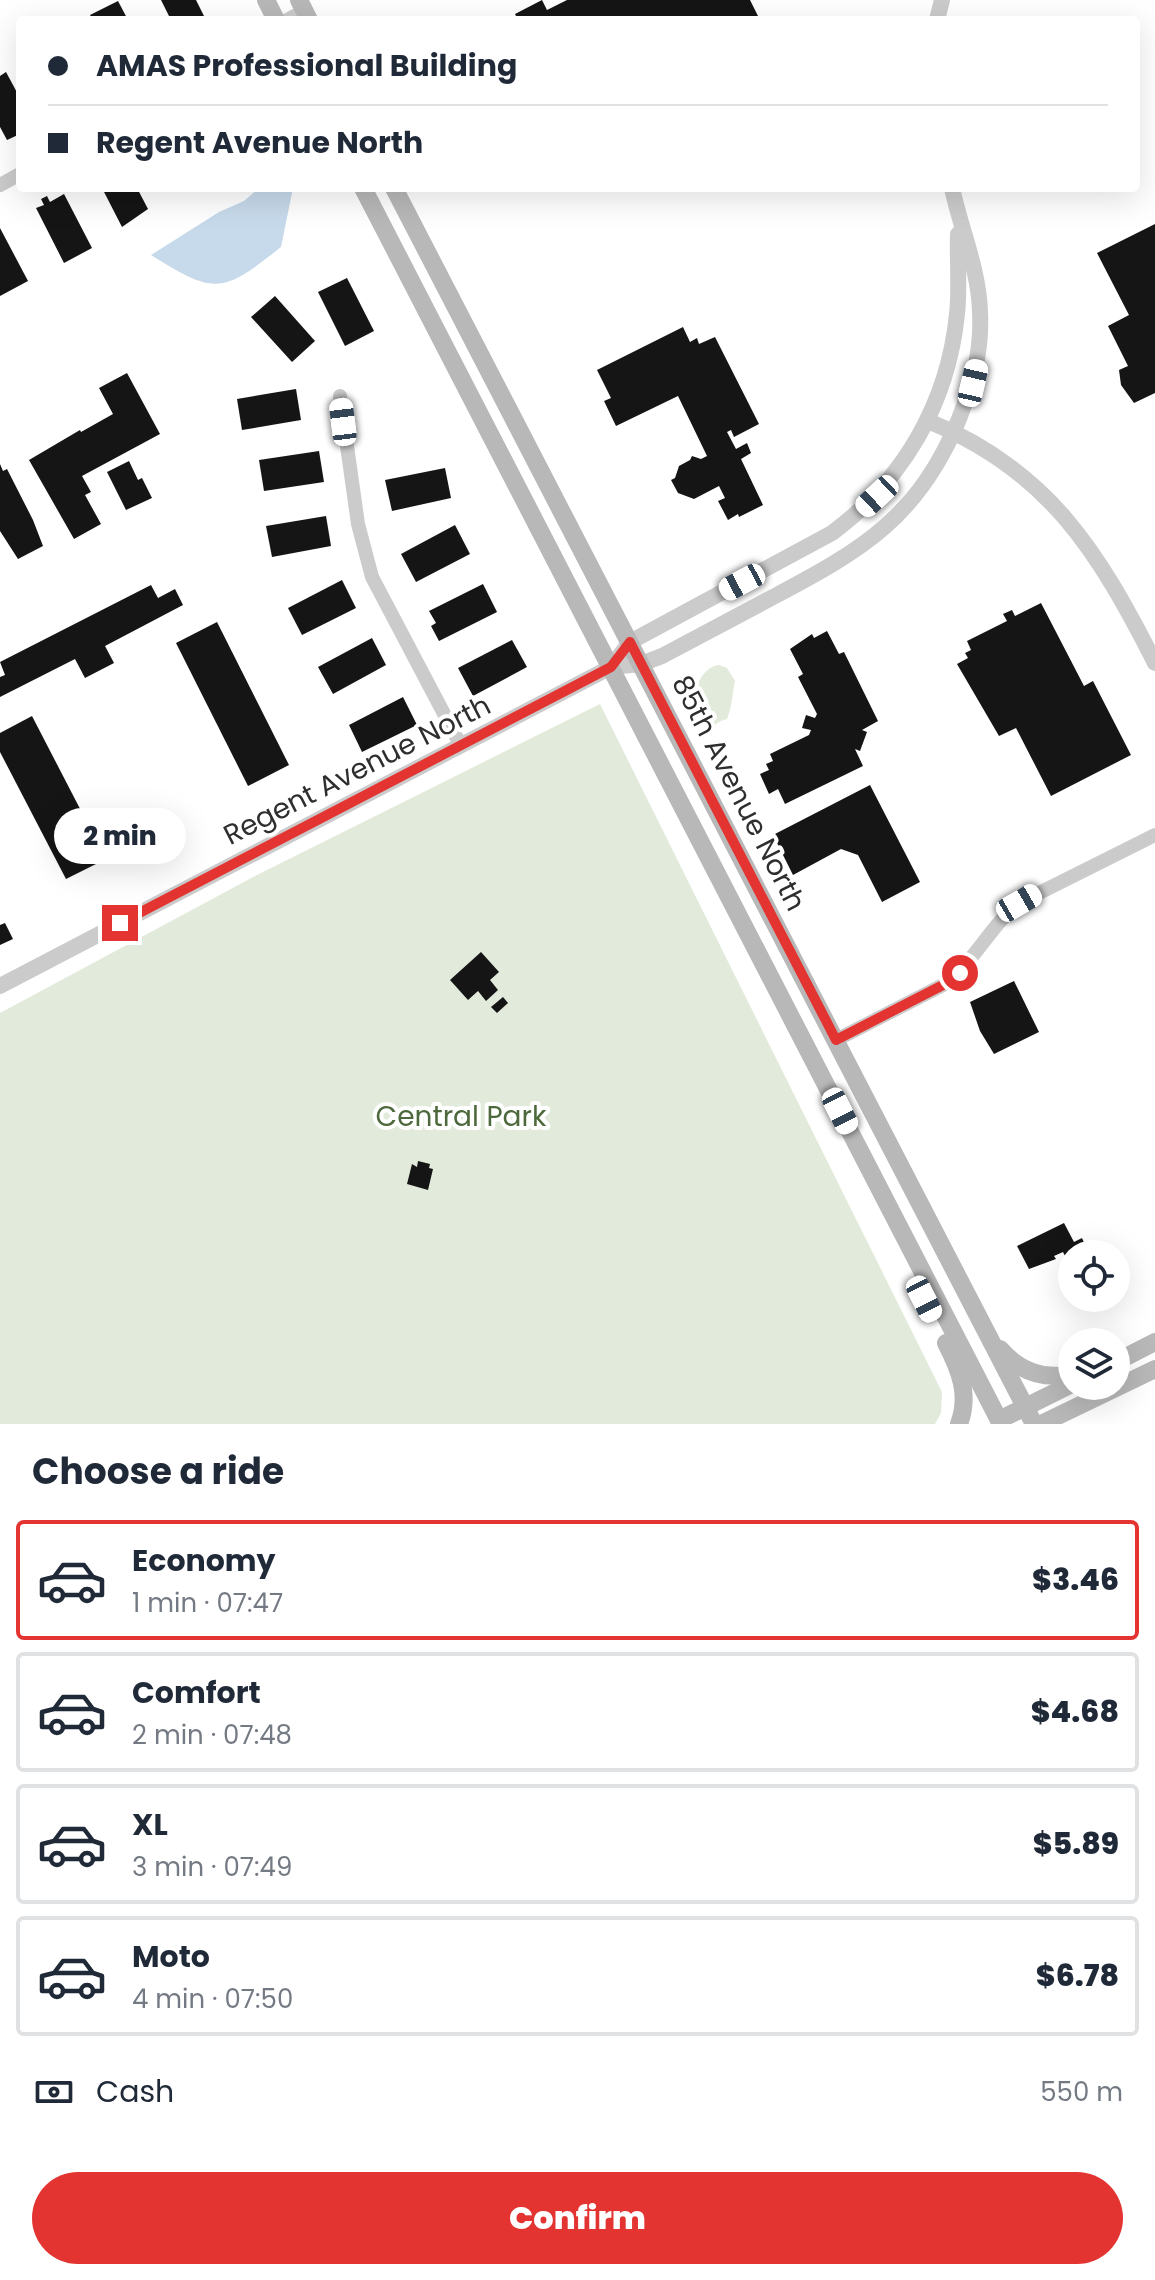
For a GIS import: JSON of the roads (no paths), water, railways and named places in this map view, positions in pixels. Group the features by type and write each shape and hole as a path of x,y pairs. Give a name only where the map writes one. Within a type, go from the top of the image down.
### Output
{"main road":[{"name":"85th Avenue North","path":"365,192 997,1423"},
{"name":"85th Avenue North","path":"396,192 1030,1416"},
{"path":"883,1196 883,1221 951,1352 963,1383 966,1398 959,1424"},
{"path":"984,1329 1016,1365 1049,1376 1058,1375"},
{"path":"1130,1346 1153,1343"},
{"path":"1130,1355 1153,1343"},
{"path":"1130,1381 1155,1369"},
{"path":"997,1423 1030,1416 1058,1395"},
{"path":"1041,1424 1092,1400"},
{"path":"1078,1424 1095,1400"}],"street":[{"path":"953,192 959,220"},
{"name":"Regent Avenue North","path":"611,667 630,642 840,527 877,496 893,476 928,421 946,374 959,290 959,220"},
{"name":"Regent Avenue North","path":"0,986 611,667 641,664 662,656 863,546 924,485 953,432 973,383 980,339 978,281 959,220"},
{"path":"340,396 358,524 372,577 461,746"},
{"path":"928,421 971,441 1017,473 1076,528 1109,576 1155,663"},
{"path":"836,1040 960,973 1004,915 1019,903 1155,835"}],"water":[{"path":"254,192 292,192 281,247 245,274 218,284 205,282 151,255 219,212 244,201"}],"park label":[{"name":"Central Park","path":"461,1116"}]}
